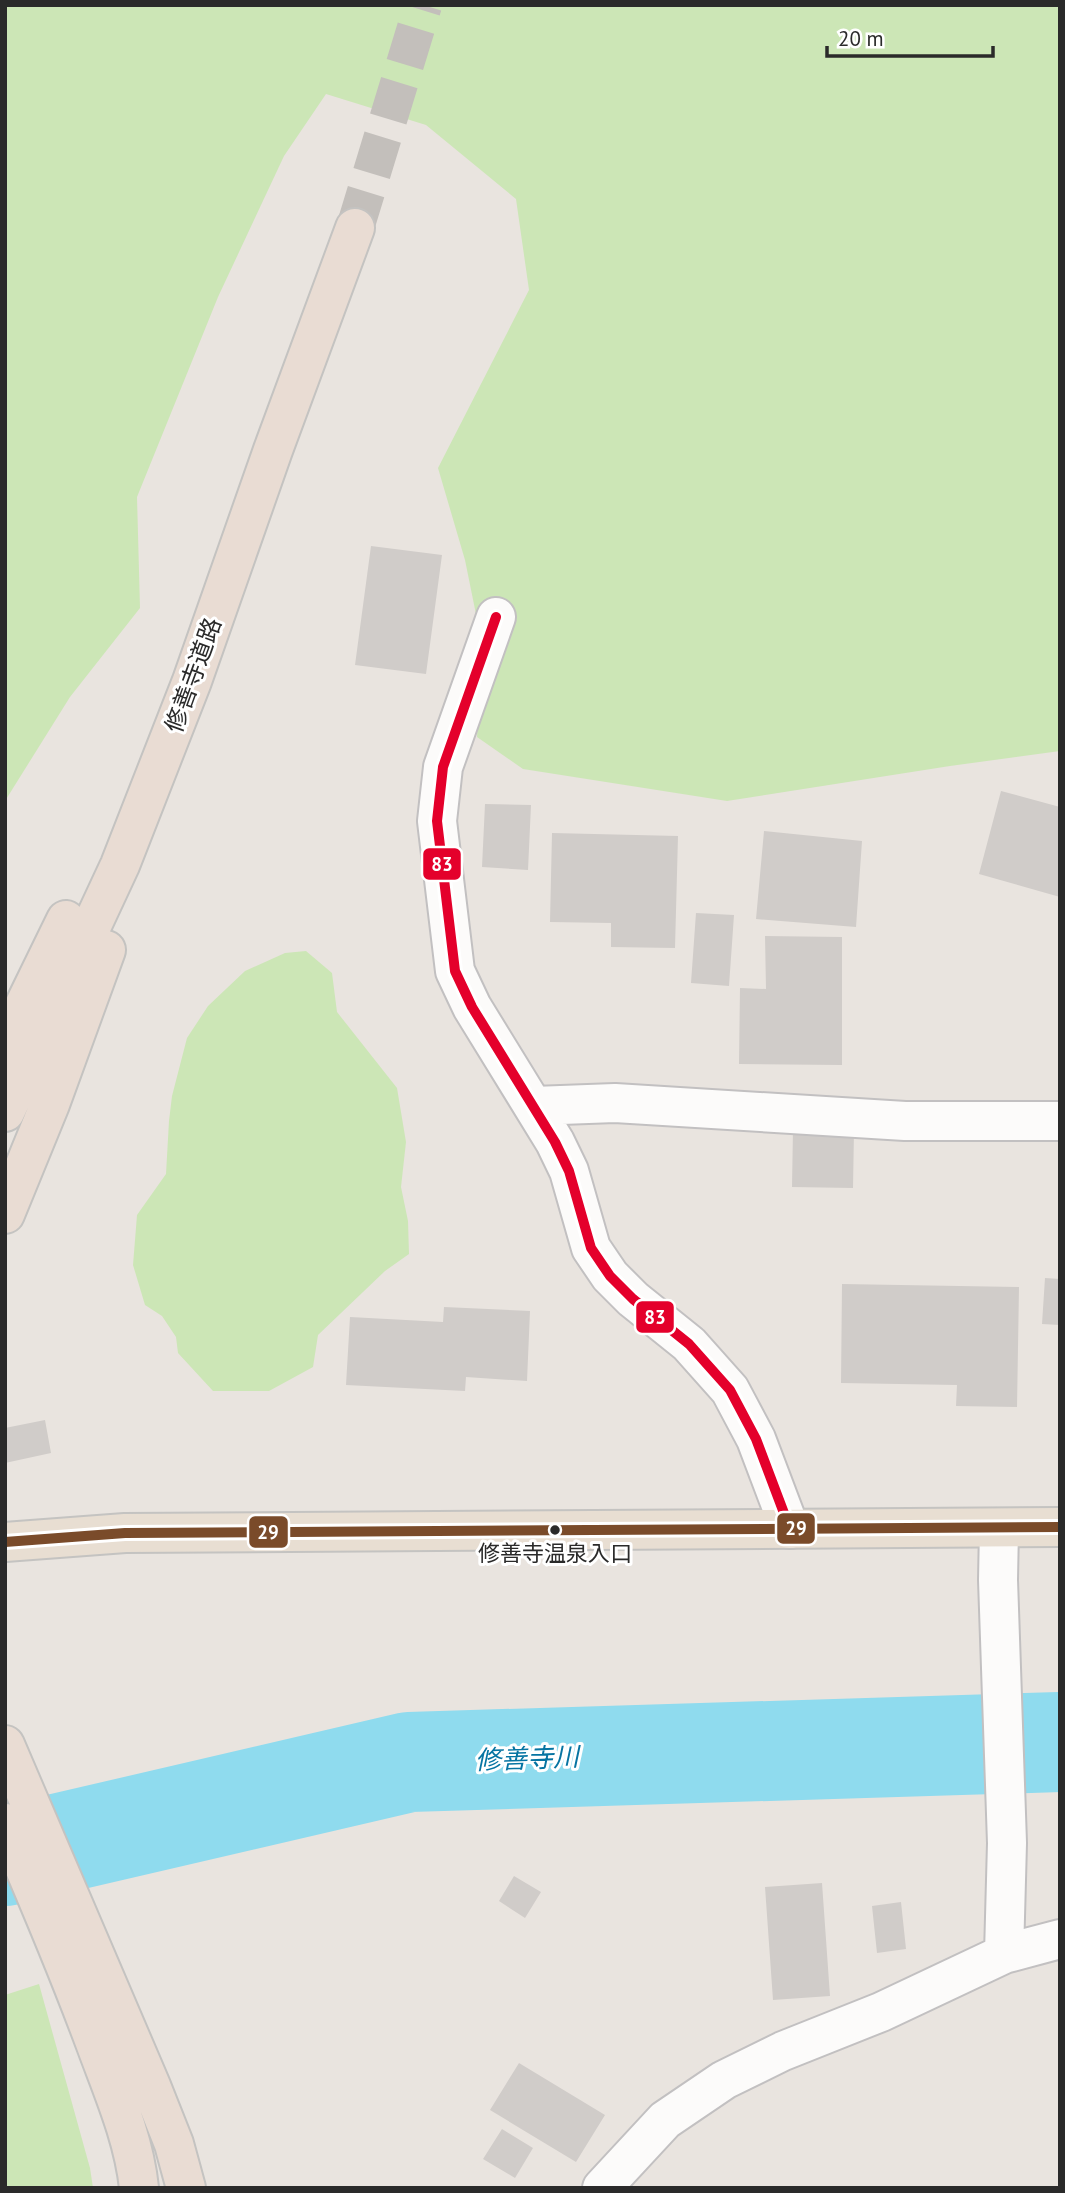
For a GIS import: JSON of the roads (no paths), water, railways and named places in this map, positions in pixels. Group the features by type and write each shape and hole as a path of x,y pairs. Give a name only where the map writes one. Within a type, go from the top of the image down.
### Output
{"highway":[{"name":"修善寺道路","path":"5,1112 120,865 192,681 355,228"},
{"path":"5,1045 88,874 145,746 187,641 273,450"},
{"path":"5,1214 50,1104 124,902 192,681"},
{"path":"5,1542 125,1533 1060,1527"},
{"path":"5,1745 75,1944 127,2131 139,2188"},
{"path":"5,1822 75,1944 151,2086 174,2144 186,2188"}],"street":[{"path":"496,617 443,767 437,821 455,971 472,1007 534,1106 569,1171 591,1248 610,1276 633,1299 689,1344 730,1390 757,1439 790,1529"},
{"path":"534,1106 615,1103 905,1121 1060,1121"},
{"path":"999,1528 998,1580 1007,1843 1004,1954"},
{"path":"602,2188 665,2120 724,2080 783,2051 881,2012 1004,1954 1060,1939"}],"waterway":[{"name":"修善寺川","path":"5,1856 409,1762 1060,1742"}],"tunnel":[{"path":"355,228 423,5"}],"place":[{"name":"修善寺温泉入口","path":"555,1530"}]}
